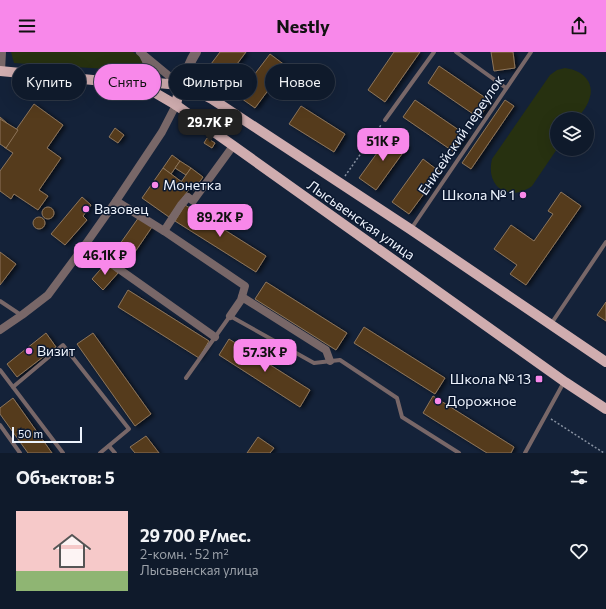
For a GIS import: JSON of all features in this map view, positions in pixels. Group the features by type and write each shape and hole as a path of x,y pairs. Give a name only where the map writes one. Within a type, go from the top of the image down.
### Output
{"main road":[{"path":"0,71 94,80"},
{"name":"Лысьвенская улица","path":"161,96 565,382 606,409"},
{"path":"176,105 177,100"},
{"name":"Лысьвенская улица","path":"214,100 606,362"}],"street":[{"path":"0,71 2,52"},
{"path":"190,64 196,52"},
{"path":"141,53 146,61 146,64"},
{"name":"Лысьвенская улица","path":"141,53 169,76"},
{"path":"0,330 48,295 116,201 162,132 176,105"},
{"path":"164,231 181,205 188,197 193,200 233,146"},
{"path":"116,201 164,231 245,286 241,300 230,316"},
{"path":"85,245 215,336"},
{"path":"242,297 326,350 330,361"}],"lane":[{"path":"384,120 434,52"},
{"path":"456,52 506,88"},
{"name":"Енисейский переулок","path":"410,230 531,52"},
{"path":"550,324 606,242"},
{"path":"0,301 22,315"},
{"path":"186,378 230,316 314,363 340,360 397,398 402,417 459,453"},
{"path":"13,387 64,345 130,429 100,453"},
{"path":"0,370 63,453"},
{"path":"525,453 565,382"},
{"path":"0,425 20,453"},
{"path":"109,446 115,453"}],"path":[{"path":"340,183 384,120"},
{"path":"546,415 604,453"}],"green space":[{"path":"11,52 133,52 139,56 143,63 94,64 94,68 86,68 86,64 14,63"},
{"path":"565,68 571,69 582,74 586,78 591,88 591,94 587,105 582,112 550,112 550,156 552,156 532,186 515,193 507,192 496,184 492,177 492,159 550,75 557,70"}],"building":[{"path":"220,52 246,52 237,64 211,64"},
{"path":"394,52 420,52 385,102 368,90"},
{"path":"491,52 513,52 515,68 494,71"},
{"path":"270,54 283,64 265,64 265,94 255,108 244,100 257,100 257,71"},
{"path":"439,66 490,101 479,118 428,83"},
{"path":"415,100 466,135 454,152 403,117"},
{"path":"505,100 514,106 471,169 462,163"},
{"path":"34,104 63,125 47,148 61,158 39,190 48,196 38,210 14,194 11,199 0,191 0,171 13,153 4,147"},
{"path":"301,106 345,134 334,152 289,124"},
{"path":"0,117 8,124 0,133"},
{"path":"0,119 18,130 6,148 0,144"},
{"path":"115,128 124,135 118,143 109,137"},
{"path":"390,135 407,147 376,190 359,178"},
{"path":"207,138 215,143 212,148 204,143"},
{"path":"172,155 180,161 171,174 163,168"},
{"path":"423,159 440,172 409,214 392,202"},
{"path":"180,161 191,168 186,175 175,168"},
{"path":"163,168 190,188 169,217 142,198"},
{"path":"191,168 203,177 194,190 181,182"},
{"path":"561,192 581,206 526,285 510,274 517,265 494,249 511,225 534,241 553,214 548,211"},
{"path":"82,197 91,205 83,216 87,220 65,245 51,234"},
{"path":"185,205 266,256 256,272 175,221"},
{"path":"50,207 53,208 53,218 46,219 43,218 42,211 43,208"},
{"path":"41,217 44,218 44,228 37,229 34,228 33,221 34,218"},
{"path":"139,217 152,227 124,268 110,258"},
{"path":"0,252 16,264 0,285"},
{"path":"106,263 118,273 103,290 92,279"},
{"path":"266,282 347,333 336,350 255,299"},
{"path":"128,290 209,341 199,358 118,307"},
{"path":"606,302 606,321 597,315"},
{"path":"364,327 445,378 435,394 354,343"},
{"path":"46,333 56,347 17,377 7,364"},
{"path":"93,333 151,414 135,426 77,344"},
{"path":"229,339 310,390 300,407 219,355"},
{"path":"433,396 514,447 511,453 487,453 423,413"},
{"path":"13,398 52,453 28,453 0,414 0,408"},
{"path":"146,436 159,453 135,453 130,447"},
{"path":"258,437 274,448 270,453 247,453"}],"place":[{"name":"Монетка","path":"155,185"},
{"name":"Школа № 1","path":"523,195"},
{"name":"Вазовец","path":"86,209"},
{"name":"Визит","path":"29,351"},
{"name":"Школа № 13","path":"539,379"},
{"name":"Дорожное","path":"438,401"}]}
